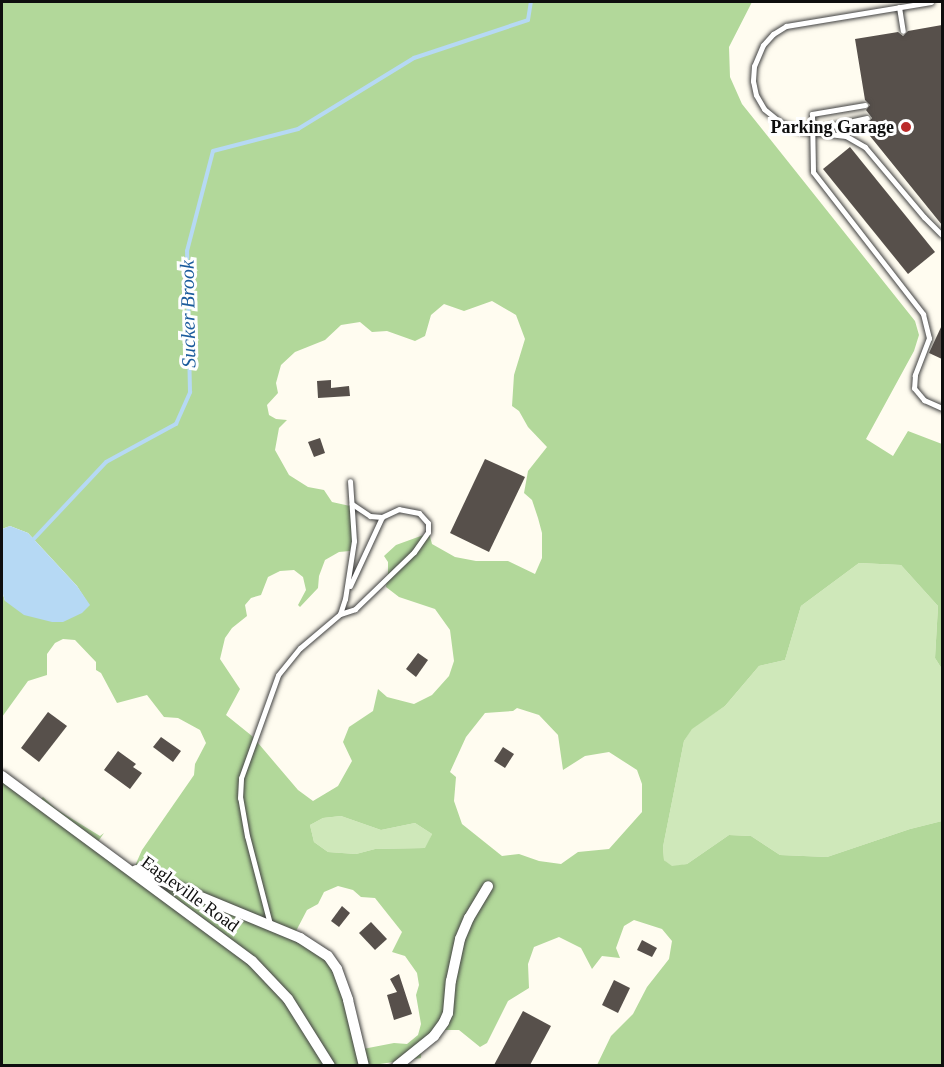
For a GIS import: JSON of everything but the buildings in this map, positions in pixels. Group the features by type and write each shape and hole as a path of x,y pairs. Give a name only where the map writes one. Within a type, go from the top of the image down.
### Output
{"street":[{"name":"Eagleville Road","path":"2,776 236,947 258,966 288,999 330,1065"},
{"path":"119,863 308,942 334,962 348,1000 364,1065"},
{"path":"397,1065 434,1036 444,1022 448,1013 451,981 460,939 469,918 488,886"}],"lane":[{"path":"931,2 793,24 773,34 763,45 753,73 754,88 759,102 781,123 795,129 840,134 861,143 942,234"},
{"path":"899,7 903,32"},
{"path":"866,105 812,114 812,167 815,177 923,314 929,338 915,375 914,388 924,400 942,408"},
{"path":"813,131 867,118"},
{"path":"340,614 354,541 350,481"},
{"path":"270,926 247,836 240,798 240,778 278,675 300,648 340,614 355,609 414,552 428,532 428,523 419,513 399,509 382,517 370,516 352,504"},
{"path":"346,592 382,517"}],"green space":[{"path":"2,2 752,2 729,47 730,77 742,104 915,321 919,335 914,351 866,439 893,456 908,431 942,444 942,669 935,658 938,606 901,565 859,563 801,606 785,660 759,666 725,706 692,729 684,741 663,847 664,860 672,866 687,864 729,835 751,836 780,855 827,857 910,829 942,821 942,1065 597,1065 611,1036 633,1014 647,987 669,959 672,941 662,929 634,920 624,926 616,948 620,958 602,956 592,969 581,948 559,937 534,947 528,964 529,988 508,1001 487,1043 480,1047 459,1030 436,1030 422,1040 421,1058 373,1065 2,1065 2,776 39,801 43,797 56,809 100,836 104,833 97,843 134,868 142,850 194,775 195,764 206,743 200,730 178,718 164,717 147,695 117,703 101,673 96,670 96,662 75,640 63,639 55,643 47,654 47,675 28,681 2,717 2,591 5,601 89,605 77,586 28,533 10,526 2,529","holes":["492,301 516,315 525,339 514,375 512,406 519,411 528,427 547,447 528,471 524,493 532,500 538,518 542,533 542,558 535,574 508,561 476,561 455,557 432,544 429,533 396,545 384,556 388,562 386,587 399,597 435,609 450,630 454,661 449,676 432,695 414,704 387,697 378,689 373,711 349,727 343,742 352,761 338,786 313,801 298,790 252,736 226,715 240,689 220,659 225,638 232,628 247,616 245,605 251,598 261,595 268,577 280,571 294,570 303,577 306,590 298,605 300,607 318,588 319,576 325,560 339,552 350,551 353,536 350,506 332,502 324,490 308,487 289,475 275,450 279,428 287,420 276,419 269,415 267,405 278,393 276,383 281,365 295,352 325,340 341,325 360,322 372,332 387,331 415,341 425,336 431,315 444,304 464,311","517,708 539,715 558,735 563,770 585,756 609,752 637,770 642,784 642,812 609,849 578,852 561,864 539,861 519,854 502,856 462,824 454,801 456,777 450,772 466,737 485,713 513,711","341,816 381,830 415,823 432,834 425,848 375,849 356,854 328,852 314,842 310,825 323,818","338,886 353,890 361,897 375,898 402,932 392,952 405,956 417,973 419,985 416,995 421,1024 418,1035 407,1044 394,1043 363,1049 337,964 295,933 307,910 318,904 324,892"]},
{"path":"859,563 901,565 938,606 935,658 942,669 942,821 910,829 827,857 780,855 751,836 729,835 687,864 672,867 664,860 663,847 684,741 692,728 725,706 759,666 785,660 801,606"},
{"path":"341,816 381,830 415,823 432,834 426,848 375,849 356,854 328,852 314,842 310,825 323,818"}],"water":[{"path":"10,526 28,533 77,586 90,605 82,613 63,622 52,622 24,615 5,601 2,591 2,529"}],"waterway":[{"name":"Sucker Brook","path":"30,543 106,462 176,424 190,392 187,251 213,151 298,129 414,58 528,20 531,2"}],"place":[{"name":"Parking Garage","path":"906,127"}]}
